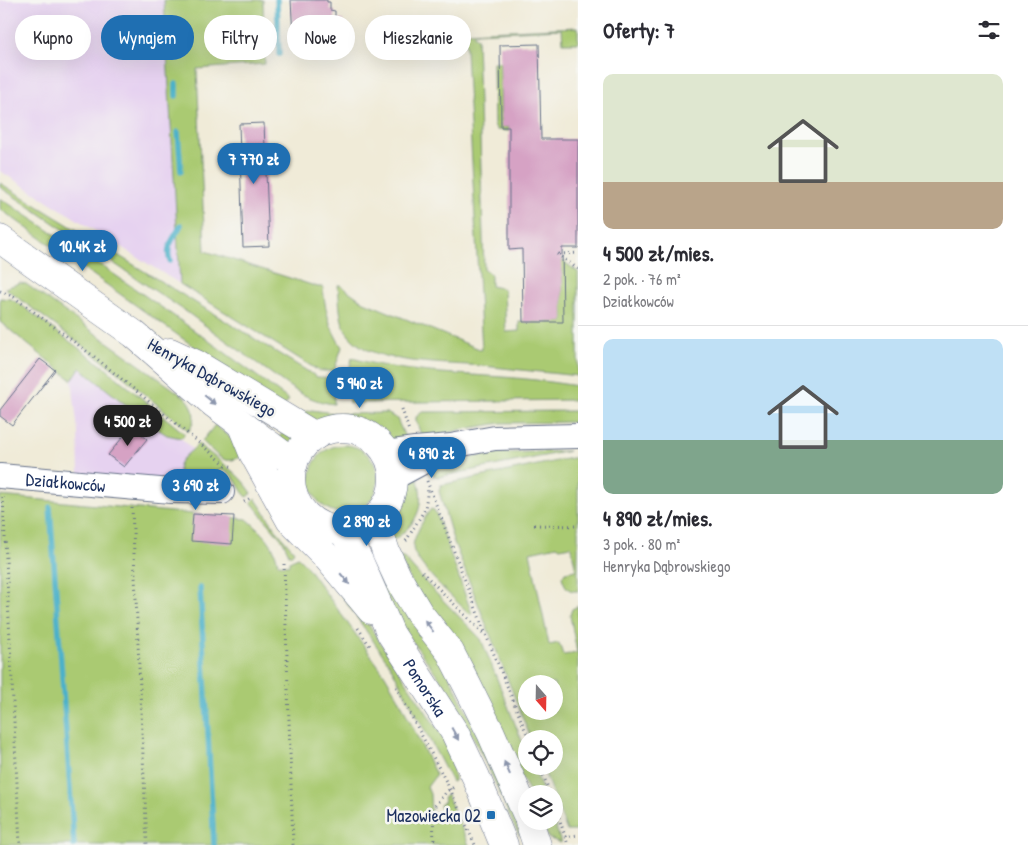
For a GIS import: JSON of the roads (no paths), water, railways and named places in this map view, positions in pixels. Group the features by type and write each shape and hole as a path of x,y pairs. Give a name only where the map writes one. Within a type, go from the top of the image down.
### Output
{"main road":[{"name":"Henryka Dąbrowskiego","path":"2,247 134,334 196,364 315,436"},
{"name":"Henryka Dąbrowskiego","path":"134,334 213,403 294,463"},
{"path":"241,423 253,453 290,520 325,555 382,642"},
{"path":"334,429 354,430 373,438 390,466 392,490 389,501 374,519 365,525 343,530 329,529 316,523 306,515 298,504 292,484 294,463 306,443 315,436 334,429"},
{"name":"Pomorska","path":"374,519 398,578 419,613 450,652 492,733 518,794"},
{"name":"Pomorska","path":"343,530 360,563 382,642 455,732 504,845"},
{"path":"532,830 537,845"}],"street":[{"path":"390,466 451,446 494,438 578,436"},
{"name":"Działkowców","path":"1,476 171,491 222,492"}],"waterway":[{"path":"277,0 279,54"},
{"path":"176,84 176,96"},
{"path":"178,132 181,171"},
{"path":"170,261 169,247 181,225"},
{"path":"50,507 74,845"},
{"path":"200,587 214,845"}],"place":[{"name":"Mazowiecka 02","path":"491,815"}]}
